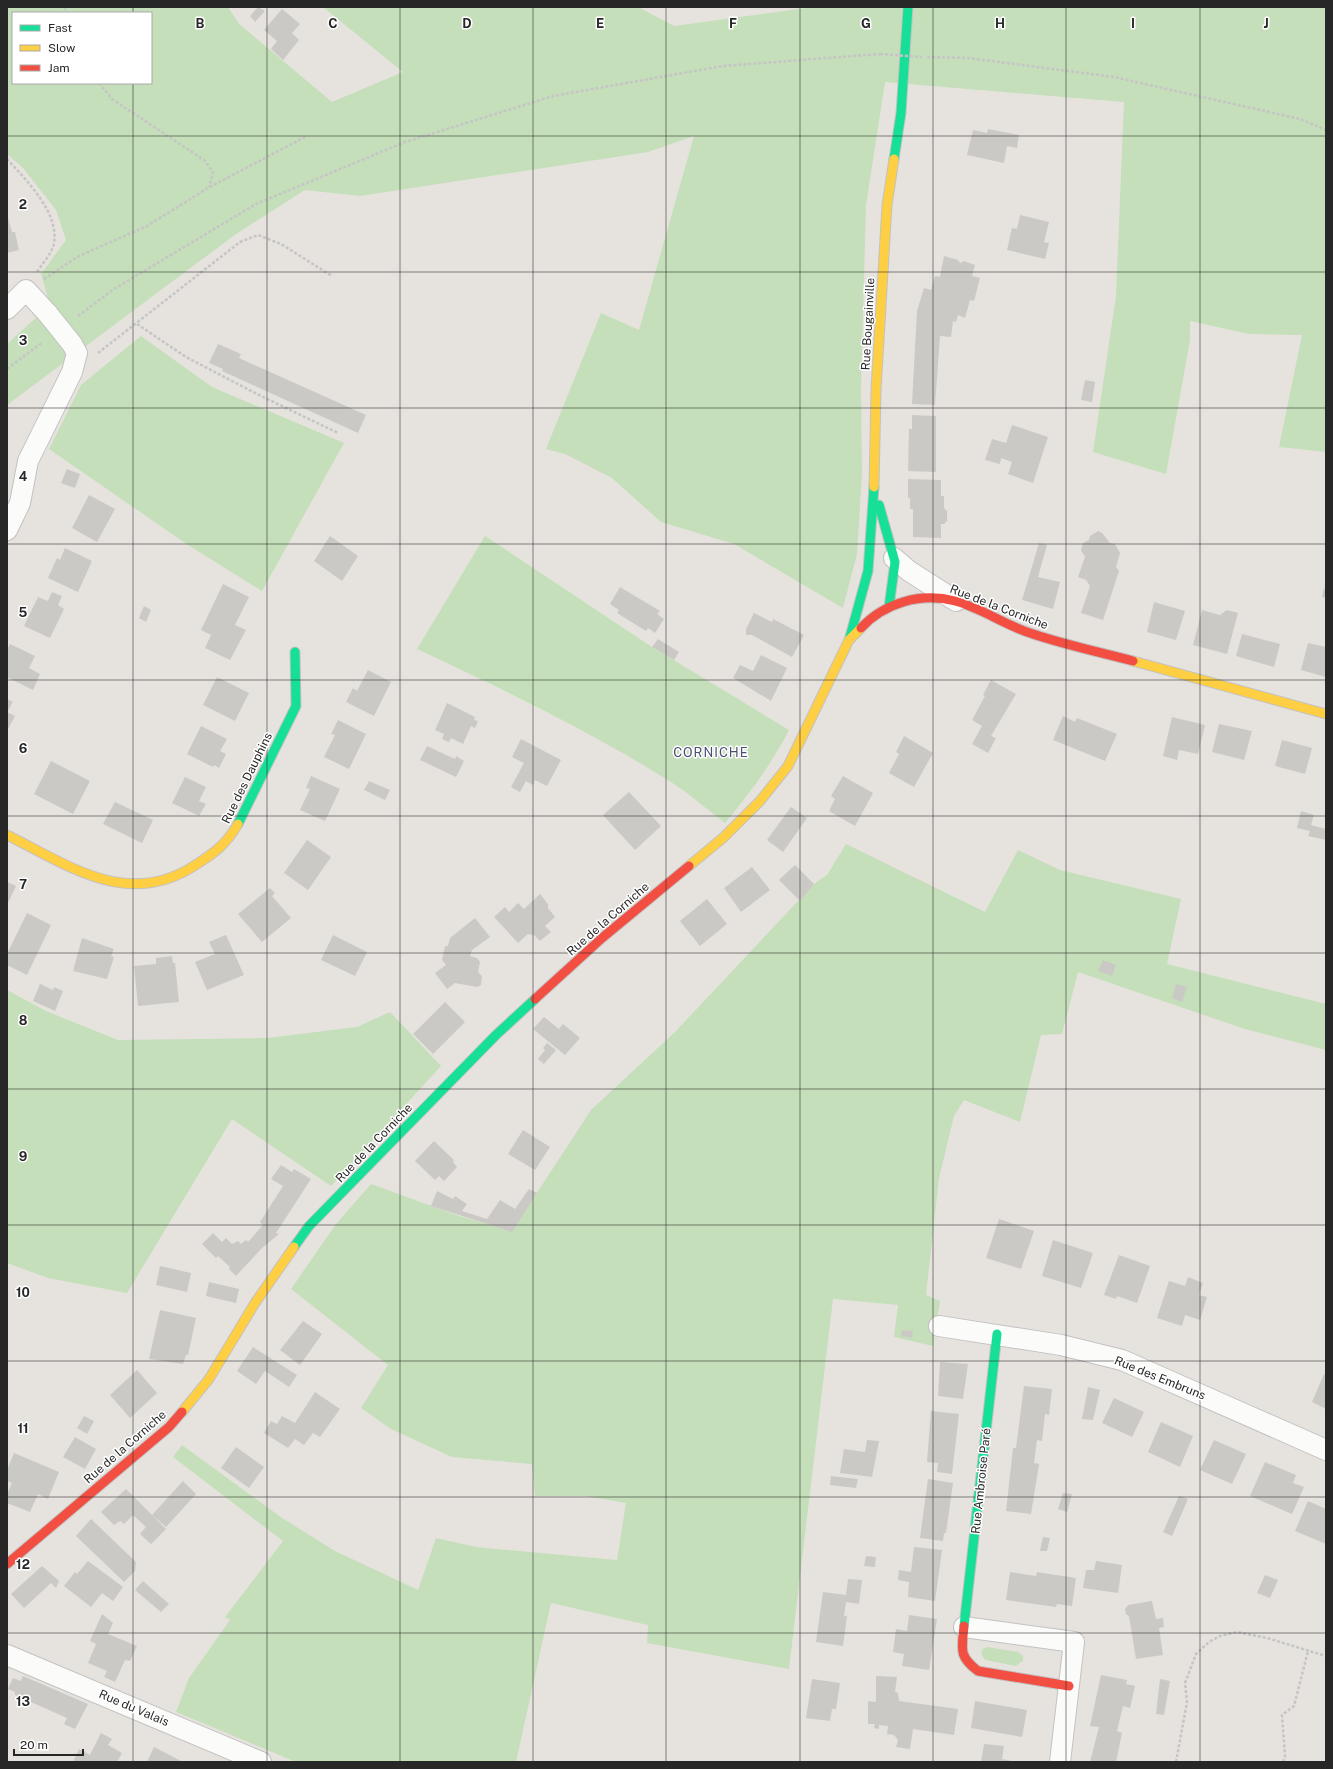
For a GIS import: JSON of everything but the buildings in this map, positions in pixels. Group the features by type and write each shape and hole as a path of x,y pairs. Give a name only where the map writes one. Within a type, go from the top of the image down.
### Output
{"street":[{"name":"Rue Bougainville","path":"849,640 868,571 875,479 876,390 887,205 901,113 908,7"},
{"path":"7,309 26,290 48,314 72,344 77,353 72,372 28,462 20,503 7,530"},
{"path":"875,479 882,522 894,558 893,583 889,607"},
{"path":"894,558 909,571 956,601"},
{"path":"868,571 874,584"},
{"path":"881,596 889,607"},
{"name":"Rue de la Corniche","path":"7,1564 169,1427 209,1379 256,1303 309,1226 496,1035 602,938 724,837 760,801 788,766 849,640 868,620 889,607 904,601 923,598 940,598 956,601 1032,634 1326,714"},
{"name":"Rue des Dauphins","path":"7,835 87,874 120,884 143,884 165,880 200,862 228,841 239,822 296,706 295,652"},
{"name":"Rue des Embruns","path":"939,1326 997,1334 1061,1346 1122,1360 1326,1450"},
{"name":"Rue Ambroise Paré","path":"997,1334 962,1648 966,1662 978,1671 1068,1686"},
{"path":"964,1627 1074,1642 1060,1762"},
{"name":"Rue du Valais","path":"7,1655 261,1762"}],"path":[{"path":"76,317 114,289 256,204 405,142 554,96 723,66 880,54 968,58 1114,77 1300,119 1326,130"},
{"path":"100,84 112,99 204,160 213,172 208,188"},
{"path":"26,290 79,256 147,226 208,188 307,136"},
{"path":"7,159 36,190 54,226 54,244 26,290"},
{"path":"72,372 137,324 240,242 258,235 282,244 332,276"},
{"path":"137,324 186,357 338,433"},
{"path":"7,369 45,340"},
{"path":"1176,1762 1187,1702 1185,1683 1196,1654 1209,1642 1220,1636 1237,1632 1267,1638 1326,1656"},
{"path":"1283,1762 1282,1716 1294,1706 1308,1651"}],"green space":[{"path":"7,7 228,7 239,24 332,102 403,72 323,7 638,7 674,26 814,7 1326,7 1326,452 1279,447 1302,335 1249,334 1190,321 1190,340 1166,474 1093,452 1116,296 1124,102 885,82 866,205 861,387 862,473 857,554 843,608 734,544 661,522 612,478 565,454 546,449 601,313 639,330 694,136 648,152 360,196 305,190 236,234 7,405 7,344 50,305 41,274 66,240 56,210 23,168 7,154"},
{"path":"141,336 212,387 344,443 262,591 188,545 49,449 81,385"},
{"path":"485,536 652,647 789,730 760,778 725,823 674,784 612,747 515,696 417,649"},
{"path":"846,844 985,912 1018,850 1060,870 1181,899 1167,964 1326,1004 1326,1050 1245,1029 1078,972 1062,1034 1041,1035 1020,1122 964,1100 954,1116 939,1178 926,1295 940,1301 933,1346 894,1337 898,1305 833,1299 789,1669 647,1643 648,1625 551,1603 516,1762 296,1762 176,1712 189,1678 230,1620 225,1617 283,1541 173,1457 182,1445 282,1518 335,1551 418,1590 436,1538 476,1547 617,1560 626,1503 586,1496 535,1496 532,1464 452,1457 391,1429 361,1408 388,1365 291,1289 336,1224 371,1184 459,1216 512,1231 591,1110 675,1032 814,884 827,875"},
{"path":"7,990 46,1011 118,1040 267,1038 357,1027 390,1012 441,1066 331,1186 232,1119 127,1293 48,1278 7,1263"},
{"path":"987,1647 1018,1652 1023,1656 1023,1661 1016,1666 985,1660 981,1653 983,1649"}],"traffic: fast":[{"path":"894,159 901,113 908,7"},
{"path":"850,637 868,571 874,487"},
{"path":"879,505 895,562 889,607"},
{"path":"238,824 296,706 295,652"},
{"path":"294,1247 309,1226 496,1035 535,999"},
{"path":"964,1626 997,1334"}],"traffic: slow":[{"path":"874,487 876,390 887,205 894,159"},
{"path":"689,866 724,837 760,801 788,766 849,640 861,628"},
{"path":"1133,661 1326,714"},
{"path":"7,835 77,870 100,878 124,883 147,883 172,877 197,864 220,847 238,824"},
{"path":"182,1412 209,1379 255,1303 294,1247"}],"traffic: jam":[{"path":"861,628 870,619 892,606 916,599 942,599 965,604 1023,631 1133,661"},
{"path":"535,999 602,938 689,866"},
{"path":"7,1564 169,1427 182,1412"},
{"path":"964,1626 962,1646 964,1656 967,1661 978,1671 1069,1686"}],"district":[{"name":"CORNICHE","path":"711,752"}]}
